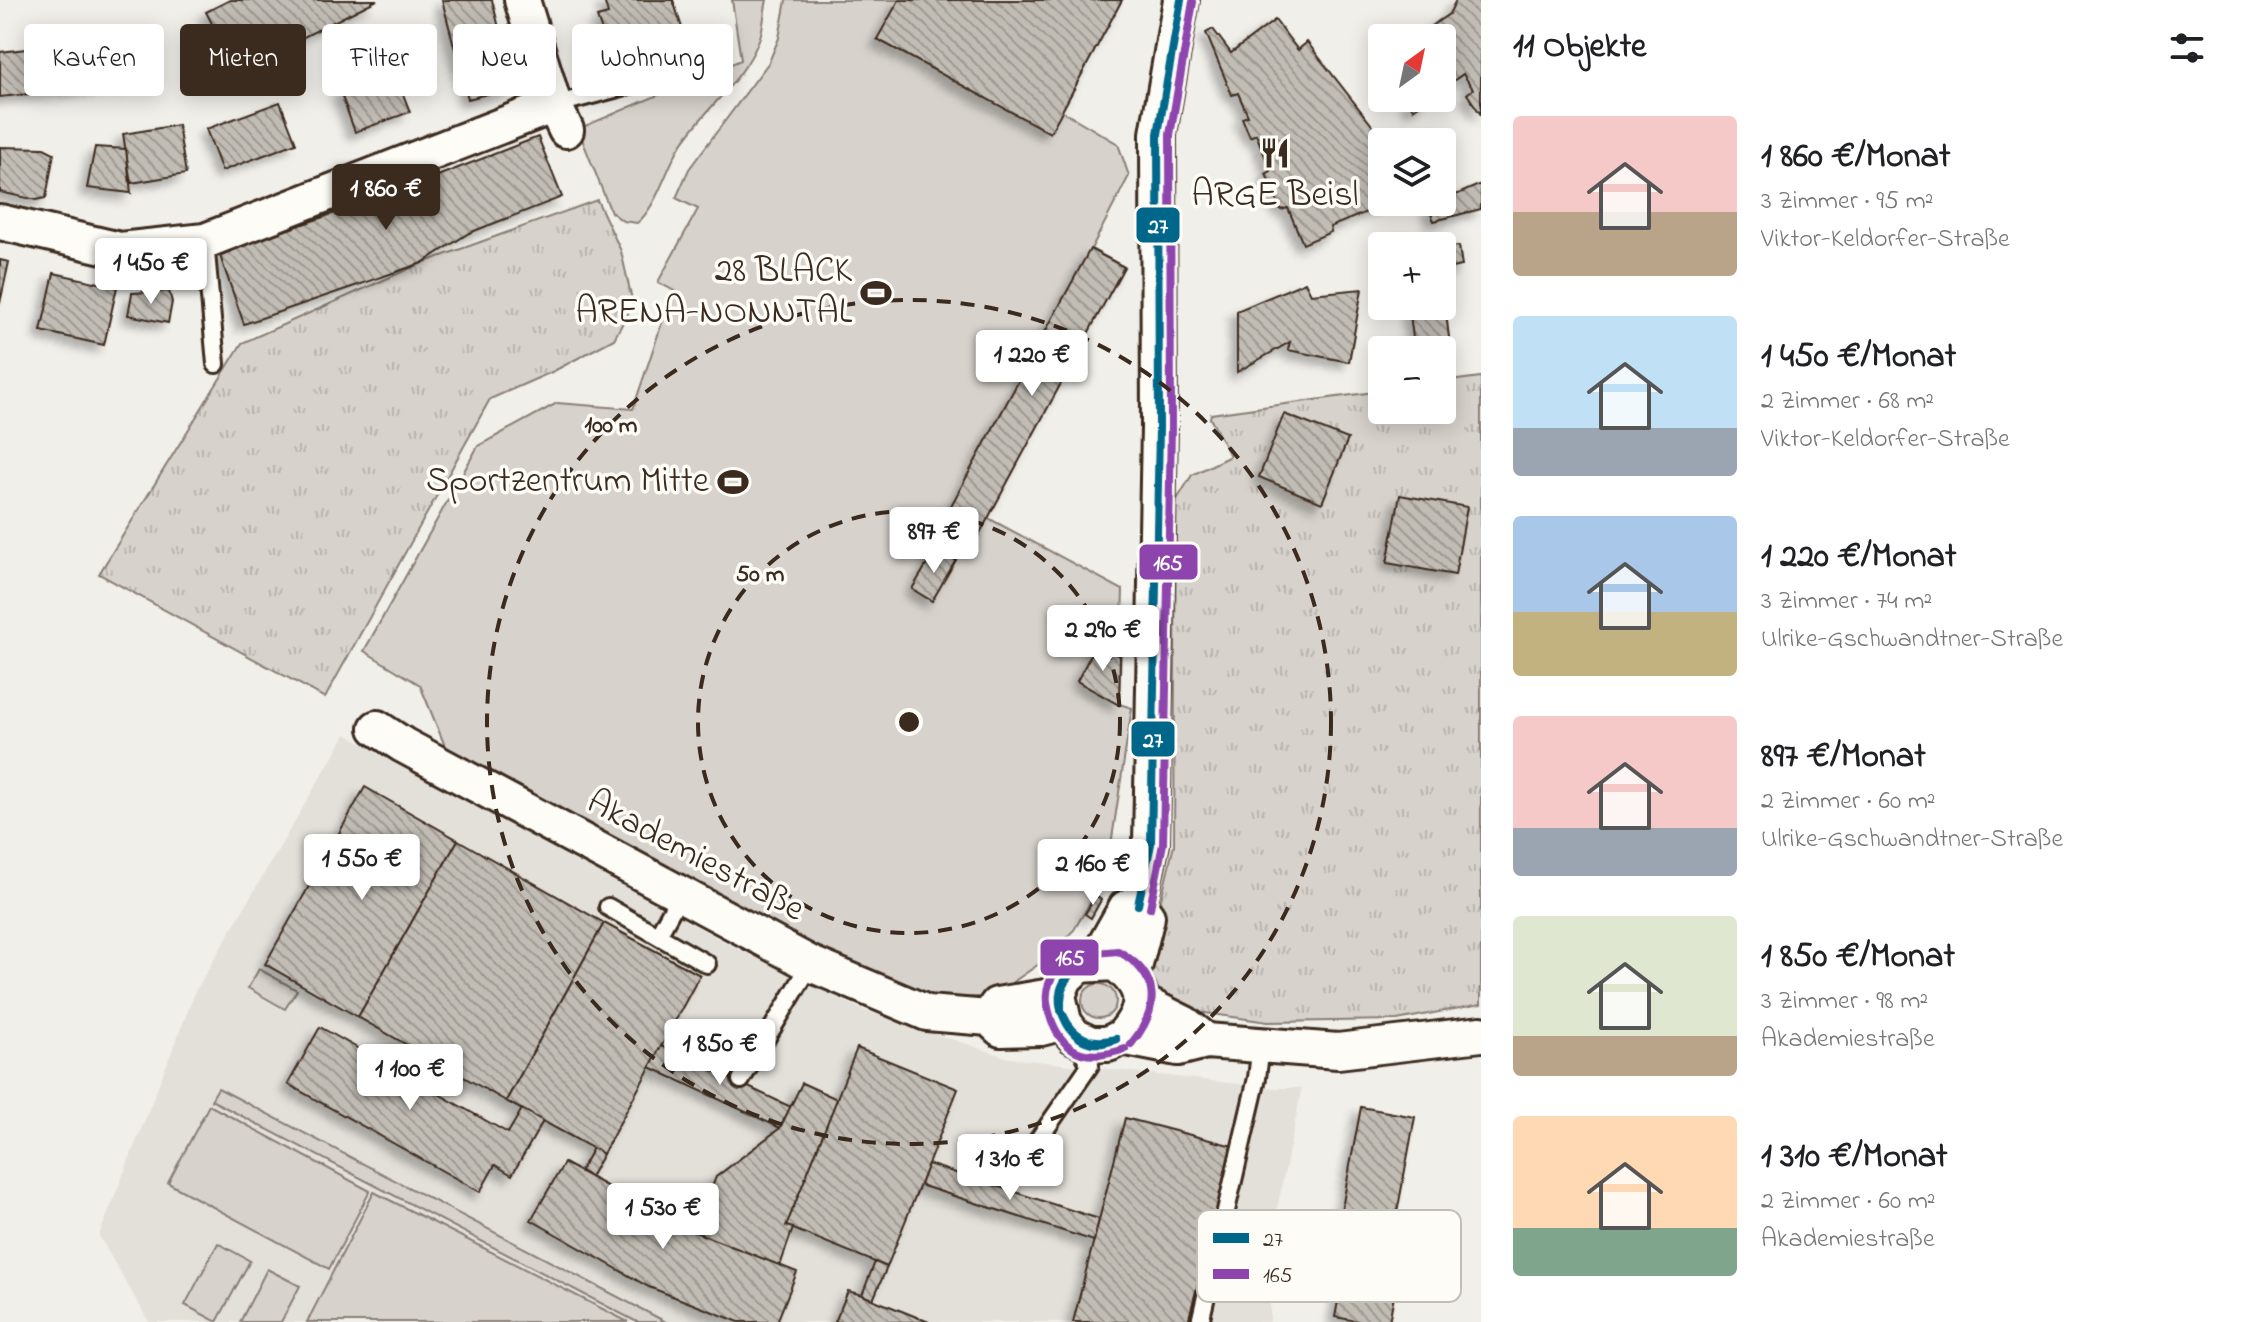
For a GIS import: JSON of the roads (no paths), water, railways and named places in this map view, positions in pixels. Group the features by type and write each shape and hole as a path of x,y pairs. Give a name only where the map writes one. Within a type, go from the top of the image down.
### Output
{"street":[{"path":"0,222 120,250 205,241 560,118 522,0"},
{"path":"1122,1037 1135,1022 1136,989 1147,917 1138,905 1151,844 1158,491 1158,134 1181,0"},
{"name":"Akademiestraße","path":"377,728 403,745 811,964 927,1013 989,1018 997,1005 1065,1018 1091,1044 1108,1044 1122,1037 1178,1048 1206,1041 1338,1051 1481,1034"},
{"path":"1095,963 1126,908 1138,905"},
{"path":"1065,1018 1065,978 1079,965 1115,963 1136,989 1206,1041"}],"lane":[{"path":"560,118 610,96"},
{"path":"205,241 216,364"},
{"path":"658,935 680,895"},
{"path":"608,907 707,964"},
{"path":"741,1080 811,964"},
{"path":"1020,1166 1090,1065 1065,1018"},
{"path":"1226,1210 1257,1078 1261,1045"},
{"path":"1200,1322 1205,1302"}],"place":[{"name":"ARGE Beisl","path":"1275,153"},
{"name":"28 BLACK ARENA-NONNTAL","path":"876,293"},
{"name":"Sportzentrum Mitte","path":"733,482"}]}
